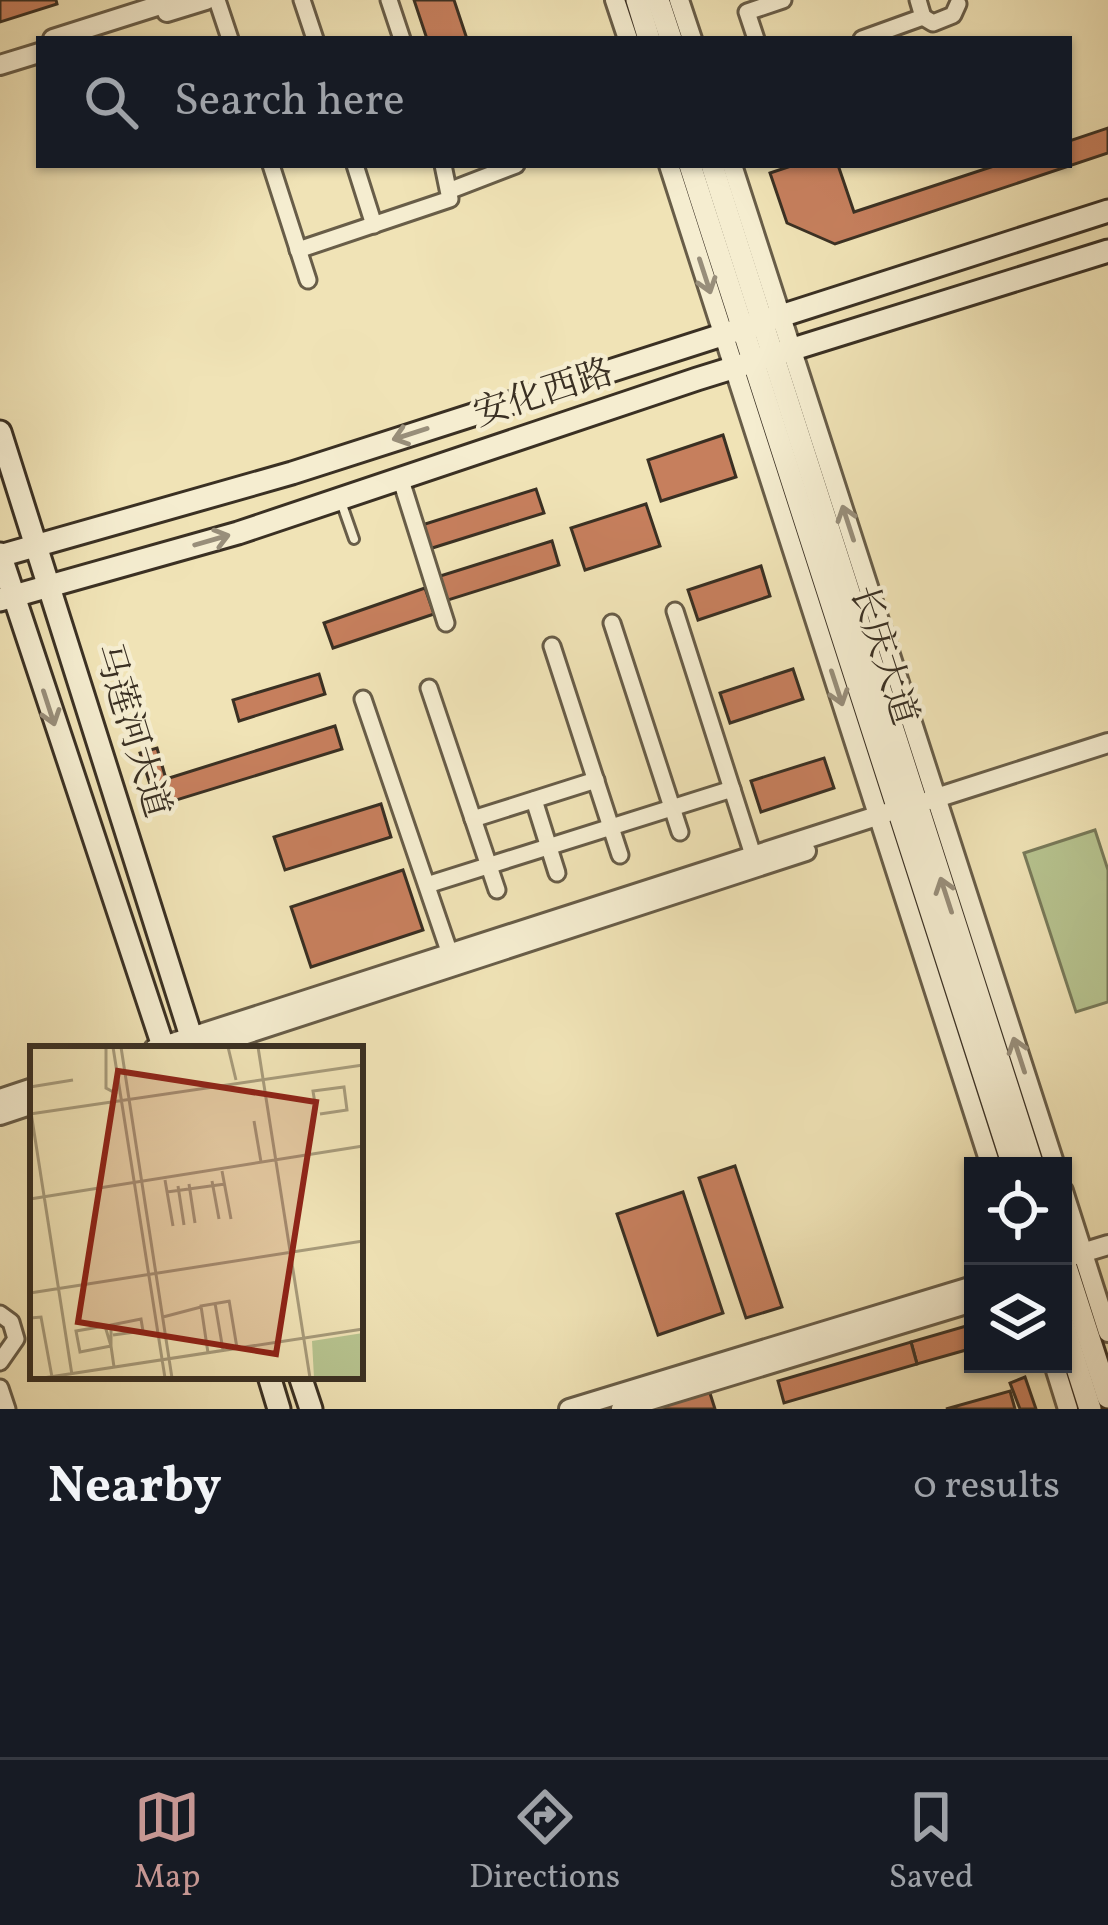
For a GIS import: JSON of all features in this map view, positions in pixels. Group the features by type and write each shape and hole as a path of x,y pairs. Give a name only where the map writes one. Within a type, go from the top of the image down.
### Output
{"main road":[{"path":"637,0 649,36"},
{"path":"658,0 670,36"},
{"name":"长庆大道","path":"691,168 763,359 909,813 1010,1157"},
{"name":"长庆大道","path":"713,168 751,323"},
{"name":"安化西路","path":"0,556 292,473 1108,211"},
{"name":"安化西路","path":"7,598 340,498 1108,250"},
{"name":"马莲河大道","path":"0,432 196,1045"},
{"name":"马莲河大道","path":"0,556 7,598 159,1046"},
{"name":"长庆大道","path":"909,813 1030,1157"},
{"path":"1071,1265 1108,1397"},
{"path":"1072,1352 1090,1409"},
{"path":"270,1379 280,1409"},
{"path":"301,1379 311,1409"}],"street":[{"path":"61,36 152,3 176,0"},
{"path":"92,36 206,0"},
{"path":"217,0 229,36"},
{"path":"302,0 314,36"},
{"path":"389,0 401,36"},
{"path":"615,0 627,36"},
{"path":"679,0 691,36"},
{"path":"755,36 747,12 783,0"},
{"path":"918,0 923,17 933,23 952,16 961,1"},
{"path":"870,36 923,17"},
{"path":"0,56 36,44"},
{"path":"0,65 36,54"},
{"path":"272,168 308,280"},
{"path":"356,168 374,225"},
{"path":"298,250 450,199 444,168"},
{"path":"451,190 508,168"},
{"path":"671,168 751,323 763,359 909,813 990,1157"},
{"path":"732,168 751,323"},
{"path":"400,477 446,623"},
{"path":"675,611 753,855"},
{"path":"612,623 680,832"},
{"path":"552,646 620,854"},
{"path":"429,688 497,890"},
{"path":"363,699 449,951"},
{"path":"196,1045 247,1042 436,968 1108,743"},
{"path":"196,1045 449,951 753,855 1108,755"},
{"path":"473,819 596,780"},
{"path":"427,885 731,789"},
{"path":"534,800 557,873"},
{"path":"909,813 1051,1157"},
{"path":"0,1099 30,1089"},
{"path":"0,1114 30,1105"},
{"path":"1072,1262 1108,1245"},
{"path":"1072,1263 1108,1261"},
{"path":"1071,1265 1108,1332"},
{"path":"569,1409 964,1289"},
{"path":"621,1409 964,1305"},
{"path":"0,1314 10,1322 16,1340 0,1362"},
{"path":"1057,1373 1068,1409"},
{"path":"0,1388 7,1409"}],"lane":[{"path":"340,498 354,539"}],"green space":[{"path":"1095,830 1108,870 1108,1002 1076,1012 1024,853"}],"building":[{"path":"0,0 56,0 57,4 0,22"},
{"path":"414,0 454,0 466,36 426,36"},
{"path":"1108,128 1108,153 1072,165 1072,140"},
{"path":"785,168 839,168 854,212 988,168 1063,168 835,244 787,223 770,173"},
{"path":"723,435 736,477 661,501 648,460"},
{"path":"536,489 544,513 429,549 422,525"},
{"path":"646,504 660,546 585,570 571,528"},
{"path":"552,541 559,565 445,601 437,577"},
{"path":"761,566 770,596 698,620 688,590"},
{"path":"425,588 434,614 333,648 324,623"},
{"path":"793,669 803,699 730,723 720,693"},
{"path":"319,674 325,694 239,721 233,700"},
{"path":"335,726 342,749 157,806 140,753 157,748 166,779"},
{"path":"824,758 834,788 761,812 751,781"},
{"path":"381,804 391,837 285,870 274,837"},
{"path":"403,870 423,930 311,967 291,907"},
{"path":"735,1166 782,1307 746,1318 699,1178"},
{"path":"683,1192 723,1313 658,1335 617,1214"},
{"path":"964,1327 964,1351 917,1364 911,1342"},
{"path":"911,1342 917,1364 784,1403 778,1381"},
{"path":"1025,1377 1036,1409 1020,1409 1010,1383"},
{"path":"708,1387 715,1409 661,1409 659,1403"},
{"path":"1010,1391 1015,1409 946,1409"}]}
